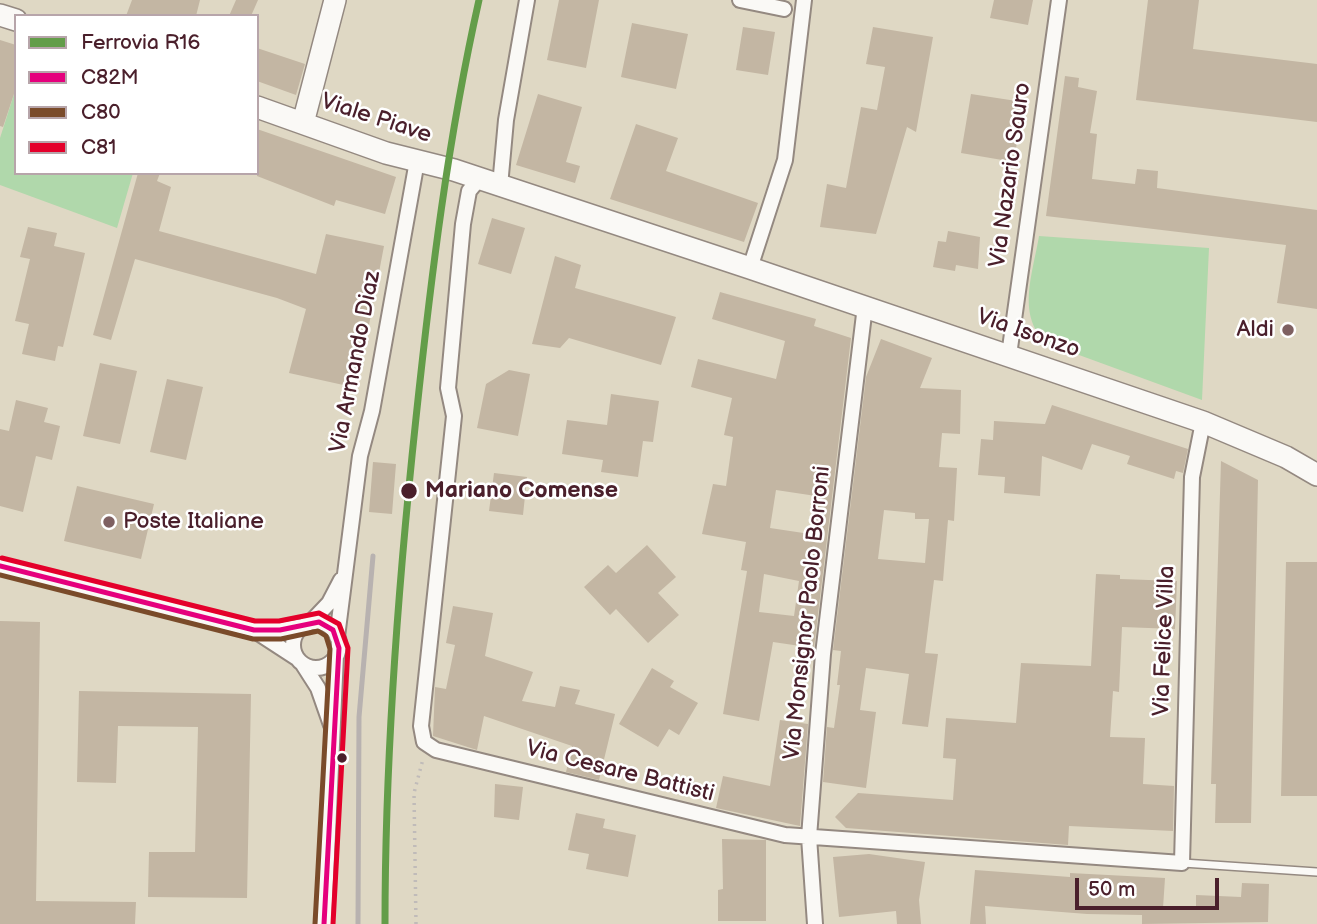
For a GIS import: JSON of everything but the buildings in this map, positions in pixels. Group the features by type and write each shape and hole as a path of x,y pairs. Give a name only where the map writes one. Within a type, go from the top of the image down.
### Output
{"street":[{"path":"303,124 335,0"},
{"path":"426,743 421,726 454,416 449,388 463,224 469,191 490,182 506,120 527,0"},
{"path":"740,0 784,9"},
{"path":"750,268 785,160 804,0"},
{"name":"Via Nazario Sauro","path":"1009,355 1059,0"},
{"name":"Viale Piave","path":"259,108 490,182"},
{"name":"Via Armando Diaz","path":"337,637 361,447 372,411 417,160"},
{"name":"Via Isonzo","path":"490,182 1203,422 1286,457 1317,475"},
{"name":"Via Monsignor Paolo Borroni","path":"816,924 809,837 823,654 864,306"},
{"name":"Via Felice Villa","path":"1182,863 1192,477 1203,422"},
{"name":"Via Isonzo","path":"1286,457 1317,463"},
{"path":"0,566 254,630 280,631 307,624 326,625 337,637 335,737 324,924"},
{"name":"Via Armando Diaz","path":"307,624 329,603 344,573"},
{"path":"307,624 293,639 293,648 318,688 335,737"},
{"path":"254,630 300,661 322,667 336,655"},
{"name":"Via Cesare Battisti","path":"426,743 443,752 778,834 1182,863"}],"lane":[{"path":"1182,863 1317,872"}],"path":[{"path":"416,924 414,793 426,743"}],"green space":[{"path":"14,94 14,175 132,175 117,228 0,185 0,138"},
{"path":"1039,236 1209,248 1202,400 1049,344 1039,334 1032,322 1029,295"}],"railway":[{"path":"358,924 359,717 373,556"}],"rail line":[{"name":"R16","path":"385,924 390,733 410,481 442,208 458,104 479,0"}],"transit line":[{"name":"C81","path":"2,558 255,621 279,621 319,613 339,624 348,648 333,924"},
{"name":"C82M","path":"0,566 254,630 280,630 319,622 333,630 339,648 324,924"},
{"name":"C80","path":"0,575 253,639 281,639 318,631 326,636 330,649 315,924"}],"place":[{"name":"Aldi","path":"1288,330"},
{"name":"Mariano Comense","path":"409,491"},
{"name":"Poste Italiane","path":"109,522"}]}
